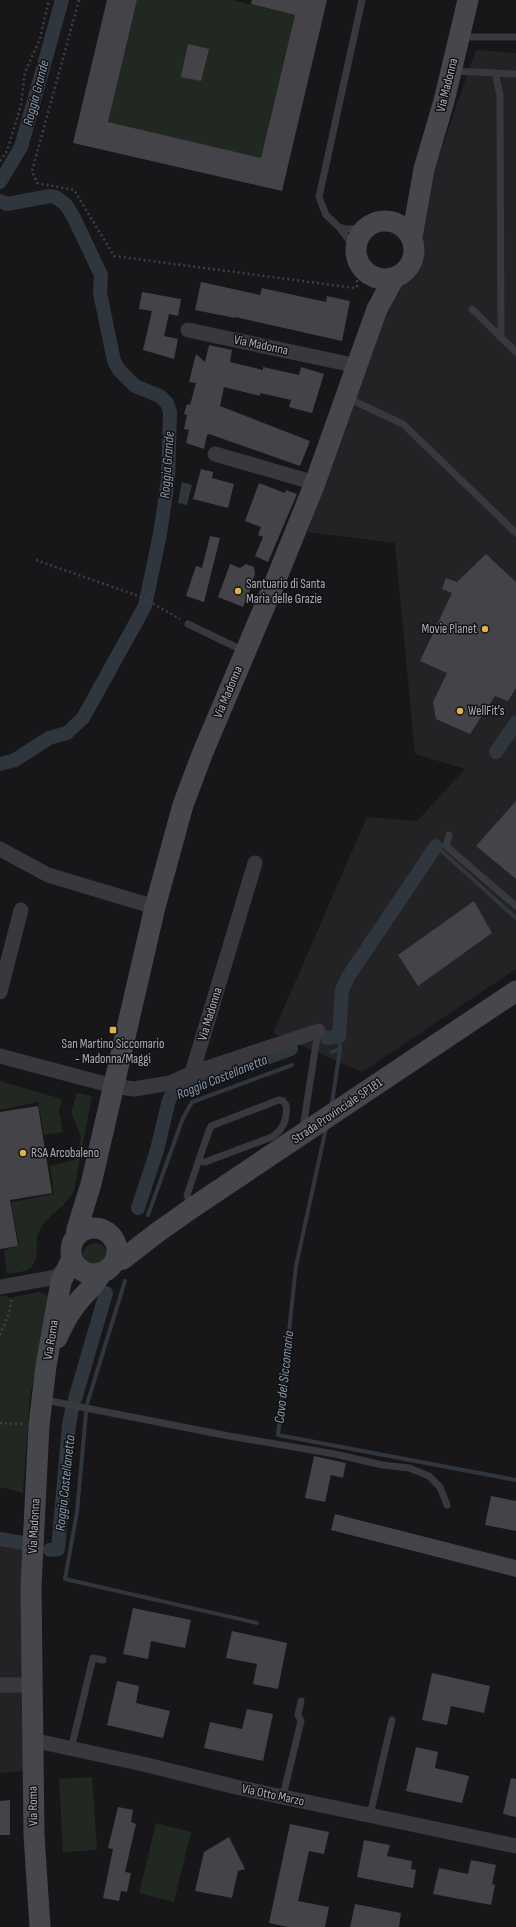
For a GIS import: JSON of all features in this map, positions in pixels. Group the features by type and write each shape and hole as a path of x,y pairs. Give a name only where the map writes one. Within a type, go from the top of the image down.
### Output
{"street":[{"name":"Via Madonna","path":"76,1236 90,1184 170,846 190,786 315,483 358,366 386,278 407,270 411,264 414,250 412,237 424,168 452,71 468,0"},
{"name":"Via Madonna","path":"367,228 374,224 390,221 407,208 424,168"},
{"path":"390,221 402,227 412,237"},
{"path":"367,228 361,234 358,257 370,275 386,278"},
{"name":"Via Madonna","path":"188,330 358,366"},
{"path":"215,454 315,483"},
{"path":"0,849 48,875 155,907"},
{"name":"Via Madonna","path":"192,1073 255,863"},
{"path":"0,992 3,963 21,910"},
{"name":"Strada Provinciale SP181","path":"108,1267 123,1259 192,1208 516,991"},
{"path":"0,1056 113,1086 134,1089 151,1088 170,1083 192,1073 318,1031"},
{"name":"Via Madonna","path":"90,1184 89,1203 91,1211 107,1234"},
{"path":"93,1228 107,1234 116,1245 117,1253 108,1267 87,1273 81,1270 72,1258 71,1251 76,1236 84,1230 93,1228"},
{"name":"Strada Provinciale SP181","path":"107,1234 134,1237 158,1232"},
{"path":"6,1286 56,1277 72,1258"},
{"name":"Via Roma","path":"46,1366 61,1282 72,1258"},
{"name":"Via Roma","path":"46,1366 64,1322 79,1301 96,1285 108,1267"},
{"path":"38,1280 49,1286 58,1299"},
{"name":"Via Madonna","path":"31,1685 31,1587 39,1425 46,1366"},
{"path":"0,1685 31,1685"},
{"name":"Via Roma","path":"31,1685 34,1835 40,1927"},
{"name":"Via Otto Marzo","path":"32,1740 71,1750 516,1846"}],"lane":[{"path":"358,257 339,227 326,215 319,197 362,0"},
{"path":"459,37 516,37"},
{"path":"452,71 516,74"},
{"path":"495,73 500,95 501,338"},
{"path":"339,227 346,229 367,228"},
{"path":"472,309 516,352"},
{"path":"345,399 356,402 404,424 516,533"},
{"path":"188,624 246,652"},
{"path":"449,835 446,846 516,906"},
{"path":"303,1133 318,1031"},
{"path":"192,1208 187,1196 199,1161 211,1126 279,1100 283,1101 286,1105 283,1127 280,1132 272,1137 206,1162 199,1161"},
{"path":"42,1400 228,1436 335,1454 382,1465 409,1468 429,1476 440,1486 447,1505"},
{"path":"71,1750 93,1658 103,1660"},
{"path":"283,1796 301,1721 298,1715 301,1701"},
{"path":"370,1815 392,1720"}],"path":[{"path":"0,162 7,151 21,105 25,72 40,39 50,0"},
{"path":"79,0 32,171 37,183 74,190 114,256 355,288 357,286 358,257"},
{"path":"36,560 141,597 155,603 188,624"},
{"path":"0,1335 12,1302 6,1286"},
{"path":"0,1424 39,1425"}],"shaded area":[{"path":"137,0 232,0 295,15 261,158 108,122"},
{"path":"476,50 516,53 516,969 362,1072 273,1033 367,817 417,821 465,769 415,754 395,543 307,532"},
{"path":"182,482 192,485 187,505 178,503"},
{"path":"0,1081 62,1099 59,1111 63,1132 44,1135 38,1102 0,1110"},
{"path":"77,1093 92,1096 74,1191 66,1202 41,1227 37,1238 36,1258 33,1265 25,1271 7,1274 4,1250 19,1246 11,1202 54,1194 50,1166 77,1159 81,1137 71,1112"},
{"path":"95,1243 104,1246 107,1255 104,1264 95,1267 86,1264 83,1255 86,1246"},
{"path":"39,1292 47,1295 50,1303 30,1396 23,1493 0,1487 0,1297 7,1295 9,1298"},
{"path":"0,1543 23,1549 24,1771 0,1773"},
{"path":"92,1777 97,1850 63,1852 59,1779"},
{"path":"156,1823 191,1832 174,1902 139,1893"}],"building":[{"path":"107,0 137,0 108,122 261,158 295,15 251,4 252,0 327,0 282,191 73,143"},
{"path":"188,44 209,49 201,81 181,77"},
{"path":"201,282 260,295 262,288 326,302 327,296 350,301 342,341 235,317 195,310"},
{"path":"142,292 181,299 178,316 169,314 164,336 178,339 174,359 143,350 152,311 139,309"},
{"path":"209,345 232,350 230,362 263,370 263,367 299,375 301,367 324,374 312,413 289,407 291,400 260,393 260,396 224,387 220,406 310,441 300,466 209,434 207,435 204,449 186,443 189,430 184,429 187,415 184,414 187,404 190,405 196,383 189,382 196,354 205,362"},
{"path":"201,469 213,472 212,478 234,484 228,508 193,499"},
{"path":"259,483 285,493 286,490 297,494 268,562 255,556 263,537 258,535 261,527 245,521"},
{"path":"210,536 220,538 204,602 186,596 196,566 202,568"},
{"path":"486,554 516,582 516,688 508,701 495,696 470,734 436,719 433,702 447,673 420,661 452,593 442,589 446,578 457,582"},
{"name":"Santuario di Santa Maria delle Grazie","path":"230,564 240,568 246,564 254,567 255,574 253,583 243,607 218,597"},
{"path":"516,801 516,879 476,846"},
{"path":"474,901 492,933 418,986 398,955"},
{"name":"RSA Arcobaleno","path":"38,1106 52,1193 10,1200 18,1246 0,1249 0,1112"},
{"path":"314,1456 346,1463 343,1478 331,1475 325,1502 305,1498"},
{"path":"491,1496 516,1501 516,1531 485,1525"},
{"path":"335,1514 516,1560 516,1577 331,1530"},
{"path":"133,1608 191,1620 185,1648 151,1641 148,1659 123,1654"},
{"path":"232,1631 287,1643 278,1689 253,1684 257,1664 226,1658"},
{"path":"432,1673 490,1686 484,1713 451,1706 447,1725 422,1720"},
{"path":"117,1681 139,1686 136,1703 170,1711 163,1738 107,1725"},
{"path":"247,1709 273,1714 263,1761 204,1748 210,1722 242,1729"},
{"path":"416,1747 438,1752 435,1768 469,1776 462,1803 406,1791"},
{"path":"511,1778 516,1779 516,1817 503,1814"},
{"path":"10,1800 10,1835 0,1835 0,1801"},
{"path":"118,1807 133,1810 131,1822 136,1824 125,1872 131,1873 127,1892 121,1891 119,1901 103,1898 113,1849 108,1848"},
{"path":"290,1824 329,1832 324,1854 309,1851 298,1901 329,1907 325,1927 288,1927 269,1923"},
{"path":"229,1837 245,1869 238,1871 232,1898 195,1891 204,1852"},
{"path":"364,1840 390,1845 387,1856 412,1861 411,1869 416,1870 413,1888 357,1877"},
{"path":"471,1860 496,1865 492,1884 495,1885 491,1905 433,1894 439,1868 468,1874"},
{"path":"355,1904 401,1913 399,1927 350,1927"}],"waterway":[{"name":"Roggia Grande","path":"0,182 21,147 62,0"},
{"name":"Roggia Grande","path":"0,201 7,204 50,196 56,197 66,205 73,216 101,275 100,293 114,361 119,370 135,386 160,396 167,403 170,412 168,480 160,534 145,606 83,718 67,733 49,738 15,760 0,764"},
{"name":"Roggia Castellanetta","path":"496,752 516,723"},
{"name":"Cavo del Siccomario","path":"436,846 516,918"},
{"name":"Roggia Castellanetta","path":"327,1038 339,1036 342,990 348,977 436,846"},
{"name":"Cavo del Siccomario","path":"332,1103 340,1049 339,1036"},
{"name":"Roggia Castellanetta","path":"138,1208 157,1150 169,1100 172,1094 179,1089 291,1049"},
{"name":"Cavo del Siccomario","path":"332,1052 340,1049"},
{"name":"Cavo del Siccomario","path":"148,1215 183,1118 192,1102 292,1065"},
{"name":"Cavo del Siccomario","path":"326,1128 296,1266 278,1435 516,1480"},
{"name":"Cavo del Siccomario","path":"87,1404 125,1281"},
{"name":"Roggia Castellanetta","path":"75,1399 106,1293"},
{"name":"Roggia Castellanetta","path":"50,1550 58,1549 69,1425 72,1409"},
{"name":"Cavo del Siccomario","path":"86,1413 77,1512 65,1579 257,1623"},
{"name":"Roggia Castellanetta","path":"0,1539 23,1543"}],"place":[{"name":"Santuario di Santa Maria delle Grazie","path":"238,591"},
{"name":"Movie Planet","path":"485,629"},
{"name":"WellFit's","path":"460,711"},
{"name":"San Martino Siccomario - Madonna/Maggi","path":"113,1030"},
{"name":"RSA Arcobaleno","path":"23,1153"}]}
